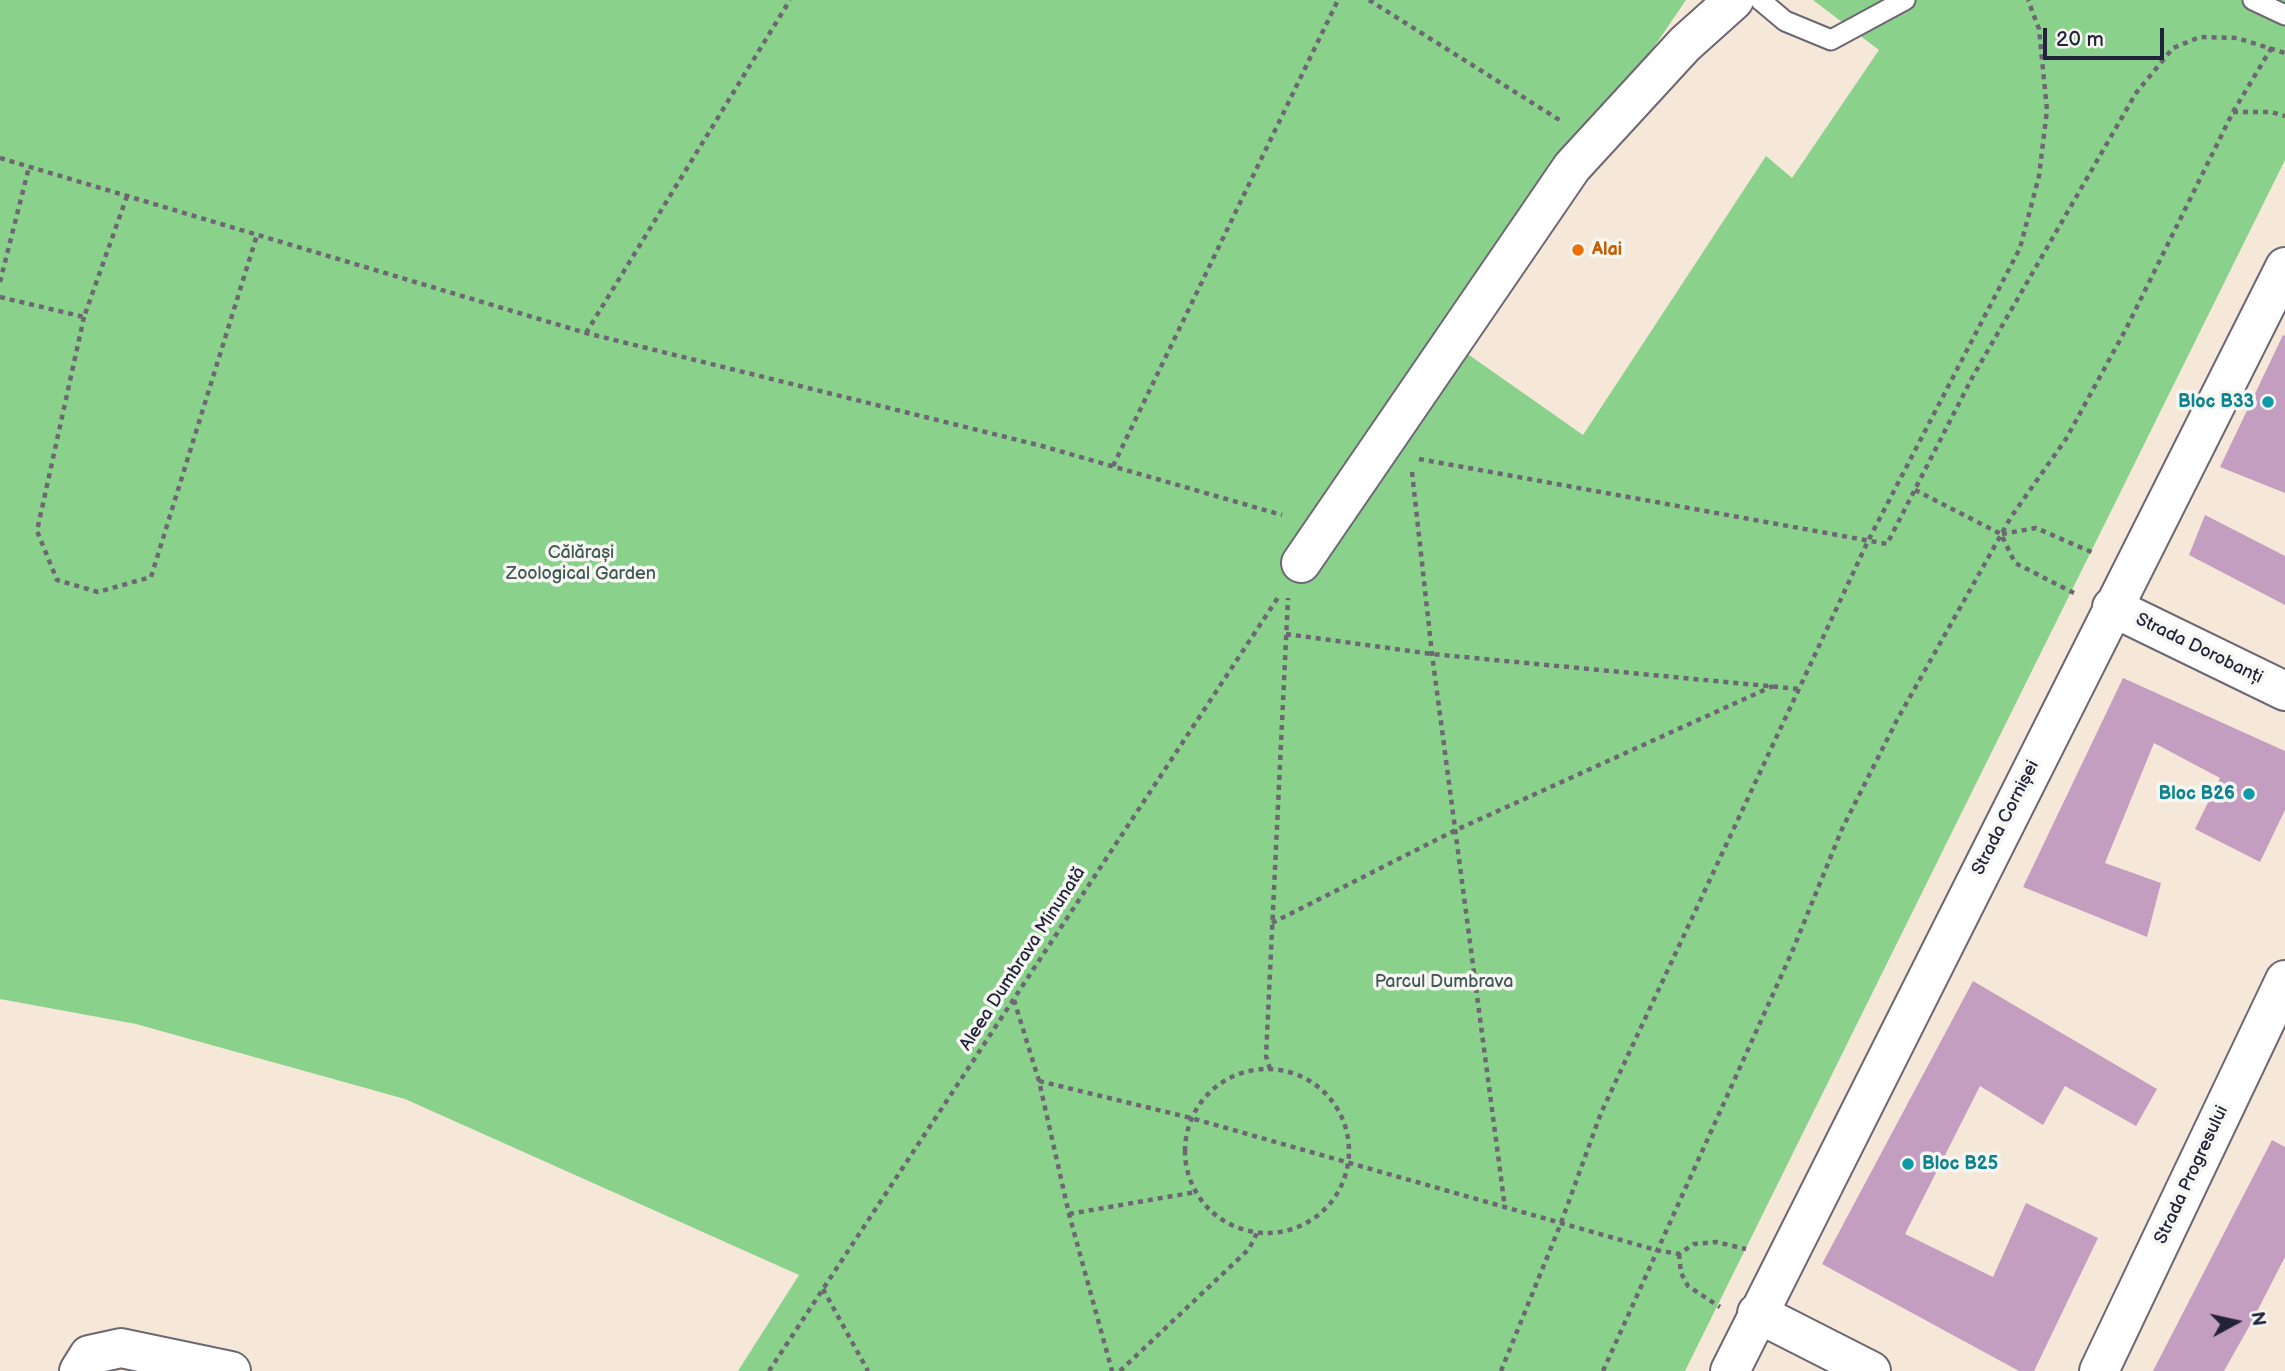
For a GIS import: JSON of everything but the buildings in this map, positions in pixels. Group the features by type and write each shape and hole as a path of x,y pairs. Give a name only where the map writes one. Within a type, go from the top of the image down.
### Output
{"street":[{"path":"1295,573 1572,167 1685,44 1734,0"},
{"name":"Strada Cornișei","path":"1730,1371 2285,267"},
{"name":"Strada Dorobanți","path":"2112,607 2285,691"},
{"name":"Strada Progresului","path":"2099,1371 2285,980"},
{"path":"1754,1319 1871,1371"},
{"path":"79,1371 89,1355 121,1348 231,1371"}],"lane":[{"path":"1760,0 1800,29 1830,40 1905,0"},
{"path":"2253,0 2285,15"}],"path":[{"path":"586,334 790,0"},
{"path":"1113,466 1338,0"},
{"path":"1369,0 1595,142"},
{"path":"1501,1371 1561,1223 1601,1112 1868,541 2020,248 2039,176 2047,110 2039,29 2028,0"},
{"path":"1506,1208 1432,654 1411,458 1887,544 1972,378 2039,256 2136,93 2173,48 2200,37 2237,38 2285,52"},
{"path":"1603,1371 1792,952 1842,830 1897,720 2001,534 2066,439 2126,329 2232,112 2278,37"},
{"path":"2232,112 2271,112 2285,116"},
{"path":"0,158 586,334 1042,446 1282,515"},
{"path":"0,282 29,166"},
{"path":"127,196 84,317 37,531 57,580 98,592 151,577 257,235"},
{"path":"0,297 84,317"},
{"path":"1916,490 2001,534 2015,563 2073,592 2112,607"},
{"path":"2001,534 2036,528 2130,571"},
{"path":"1269,1069 1266,1056 1286,634 1295,573"},
{"name":"Aleea Dumbrava Minunată","path":"769,1371 1295,573"},
{"path":"1286,634 1432,654 1799,689"},
{"path":"1272,923 1456,830 1773,686"},
{"path":"1014,999 1039,1081 1069,1214 1112,1371"},
{"path":"1269,1069 1303,1077 1331,1099 1347,1129 1349,1164 1341,1188 1327,1209 1306,1224 1282,1233 1242,1230 1215,1216 1196,1192 1185,1163 1191,1118 1210,1091 1238,1074 1269,1069"},
{"path":"1039,1081 1191,1118 1656,1250 1679,1254 1693,1244 1716,1242 1745,1249 1780,1268"},
{"path":"1069,1214 1196,1192"},
{"path":"1120,1371 1249,1249 1257,1233"},
{"path":"1679,1254 1681,1273 1688,1286 1754,1319"},
{"path":"823,1289 868,1371"}],"green space":[{"path":"0,0 1686,0 1452,343 1583,435 1766,156 1792,178 1879,50 1813,0 2285,0 2285,160 1685,1371 738,1371 799,1275 405,1099 136,1024 0,999"}],"place":[{"name":"Alai","path":"1578,250"},
{"name":"Bloc B33","path":"2268,402"},
{"name":"Bloc B26","path":"2249,794"},
{"name":"Bloc B25","path":"1908,1164"}],"park label":[{"name":"Călărași Zoological Garden","path":"581,563"},
{"name":"Parcul Dumbrava","path":"1444,982"}]}
